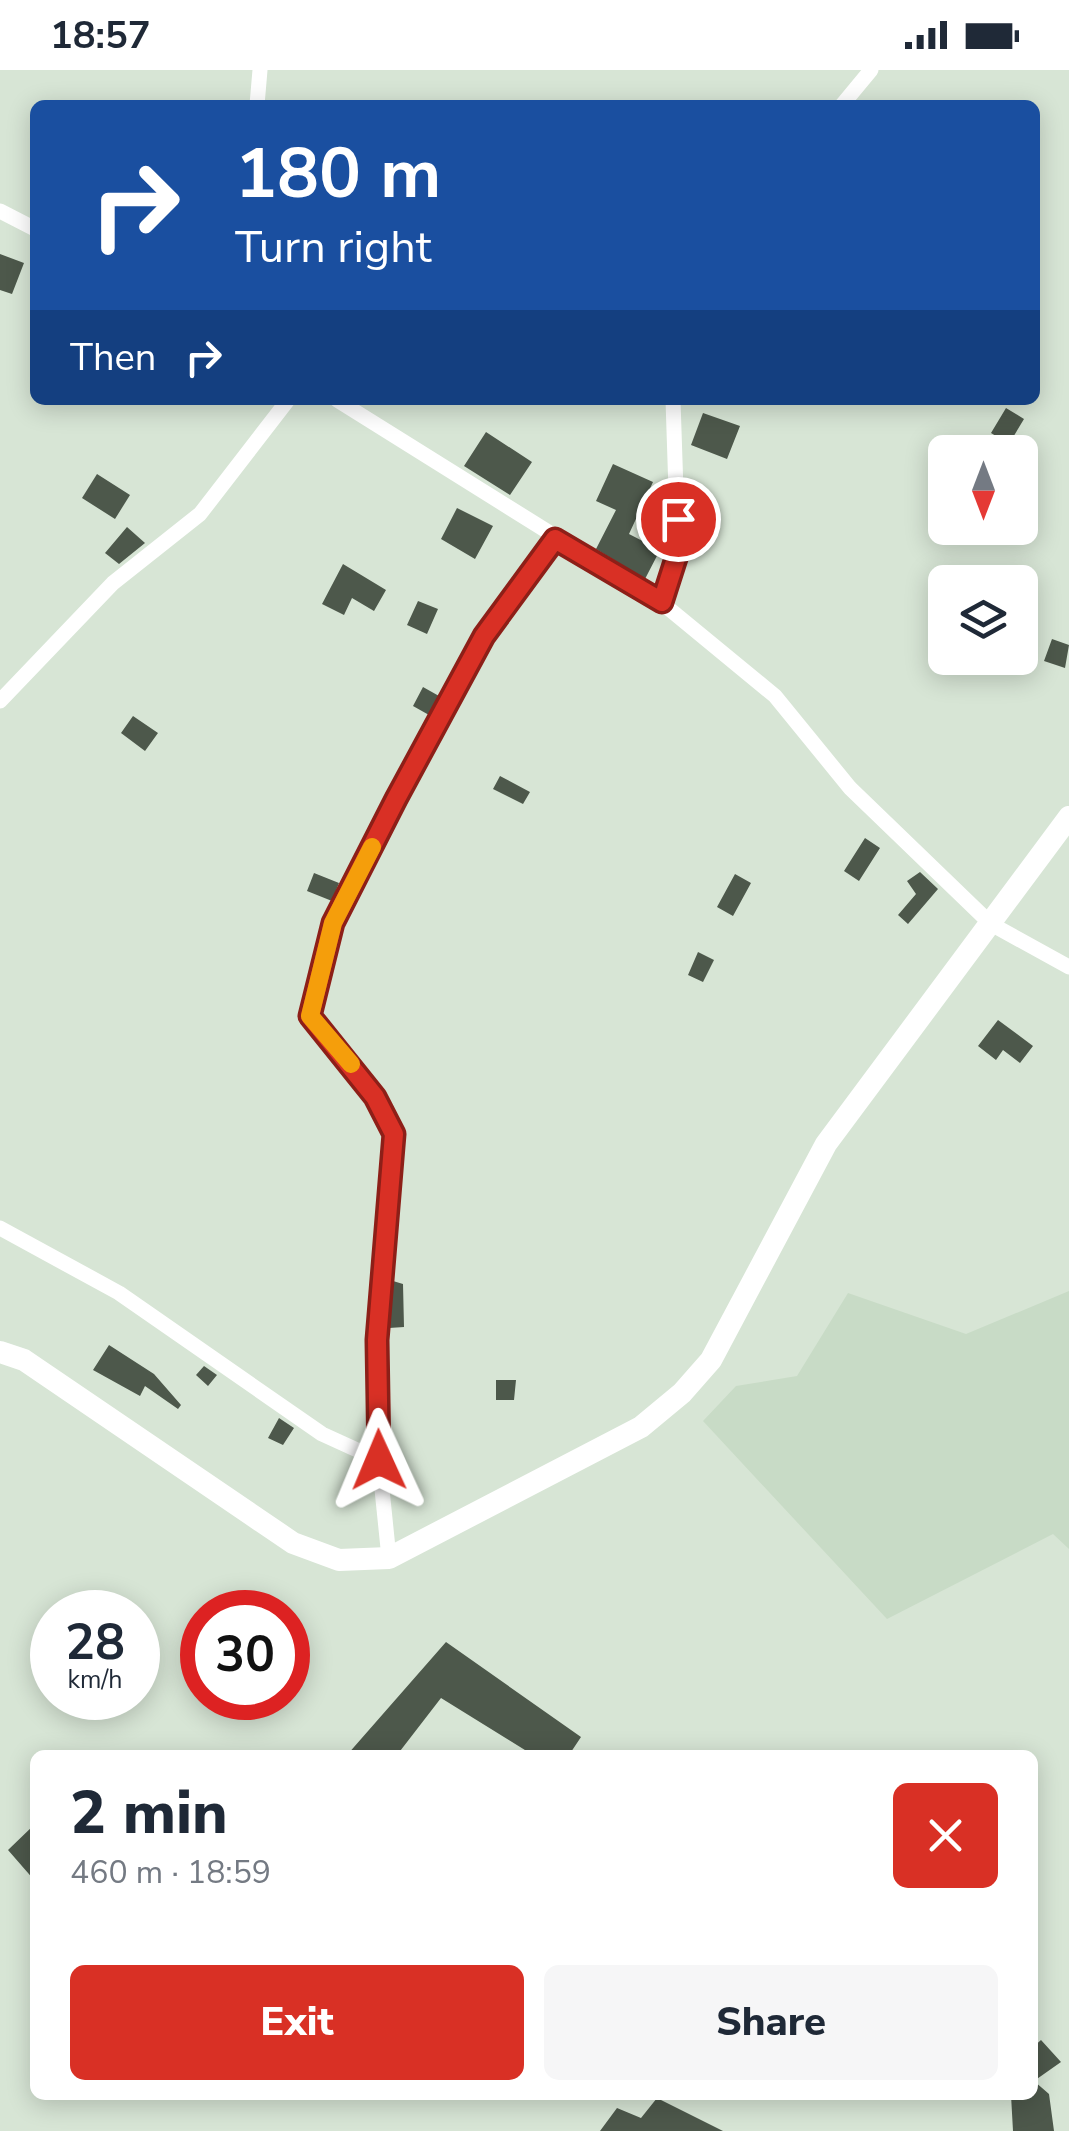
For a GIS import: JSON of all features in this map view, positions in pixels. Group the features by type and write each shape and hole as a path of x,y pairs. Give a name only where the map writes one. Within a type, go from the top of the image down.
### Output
{"main road":[{"path":"0,1352 24,1360 293,1543 339,1560 388,1558 641,1427 682,1393 711,1360 826,1144 1069,817"}],"street":[{"path":"257,100 260,70"},
{"path":"846,100 871,70"},
{"path":"0,211 30,226"},
{"path":"0,701 113,583 200,514 284,405"},
{"path":"345,405 662,602 775,696 850,788 991,924 1069,967"},
{"path":"662,602 678,552 673,405"},
{"path":"388,1558 379,1460 377,1340 394,1134 375,1097 310,1016 333,923 396,799 484,636 555,539"},
{"path":"0,1228 119,1293 322,1434 379,1460"}],"shaded area":[{"path":"1069,1291 1069,1549 1053,1534 887,1619 703,1421 736,1386 797,1376 848,1293 966,1334"}],"building":[{"path":"0,254 24,263 12,294 0,290"},
{"path":"1006,408 1024,419 1014,435 991,433"},
{"path":"703,413 740,426 727,459 691,445"},
{"path":"486,432 532,462 510,495 464,466"},
{"path":"613,464 653,482 629,534 660,550 645,579 596,549 616,510 596,501"},
{"path":"97,474 130,495 115,519 82,498"},
{"path":"457,508 493,526 475,559 441,539"},
{"path":"127,527 145,543 119,564 105,553"},
{"path":"343,564 386,590 374,611 352,598 344,615 322,604"},
{"path":"418,601 438,609 427,634 407,625"},
{"path":"1052,639 1069,645 1065,668 1044,661"},
{"path":"423,687 439,696 429,715 413,706"},
{"path":"133,716 158,733 145,751 121,733"},
{"path":"500,776 530,792 523,804 493,789"},
{"path":"865,838 880,848 859,881 844,871"},
{"path":"920,872 938,889 908,924 898,915 916,894 907,881"},
{"path":"314,873 339,883 332,901 307,891"},
{"path":"735,874 751,883 733,916 717,907"},
{"path":"698,952 714,960 703,982 688,975"},
{"path":"998,1020 1033,1046 1020,1063 1003,1050 996,1060 978,1046"},
{"path":"393,1281 403,1284 404,1327 389,1328"},
{"path":"109,1345 154,1374 181,1405 178,1409 145,1386 140,1396 93,1370"},
{"path":"204,1366 217,1375 208,1386 196,1375"},
{"path":"496,1380 516,1380 514,1400 496,1400"},
{"path":"279,1418 294,1428 283,1445 268,1438"},
{"path":"446,1642 581,1737 572,1750 525,1750 441,1698 401,1750 351,1750"},
{"path":"30,1829 30,1875 8,1850"},
{"path":"1041,2040 1061,2062 1038,2078"},
{"path":"1038,2084 1049,2094 1054,2131 1013,2131 1011,2100 1038,2100"},
{"path":"655,2100 661,2100 723,2131 600,2131 617,2108 641,2118"}],"slow traffic":[{"path":"351,1064 310,1016 333,923 372,847"}],"route":[{"path":"379,1460 377,1340 394,1134 375,1097 310,1016 333,923 484,636 555,539 662,602 678,552 678,519"}]}
